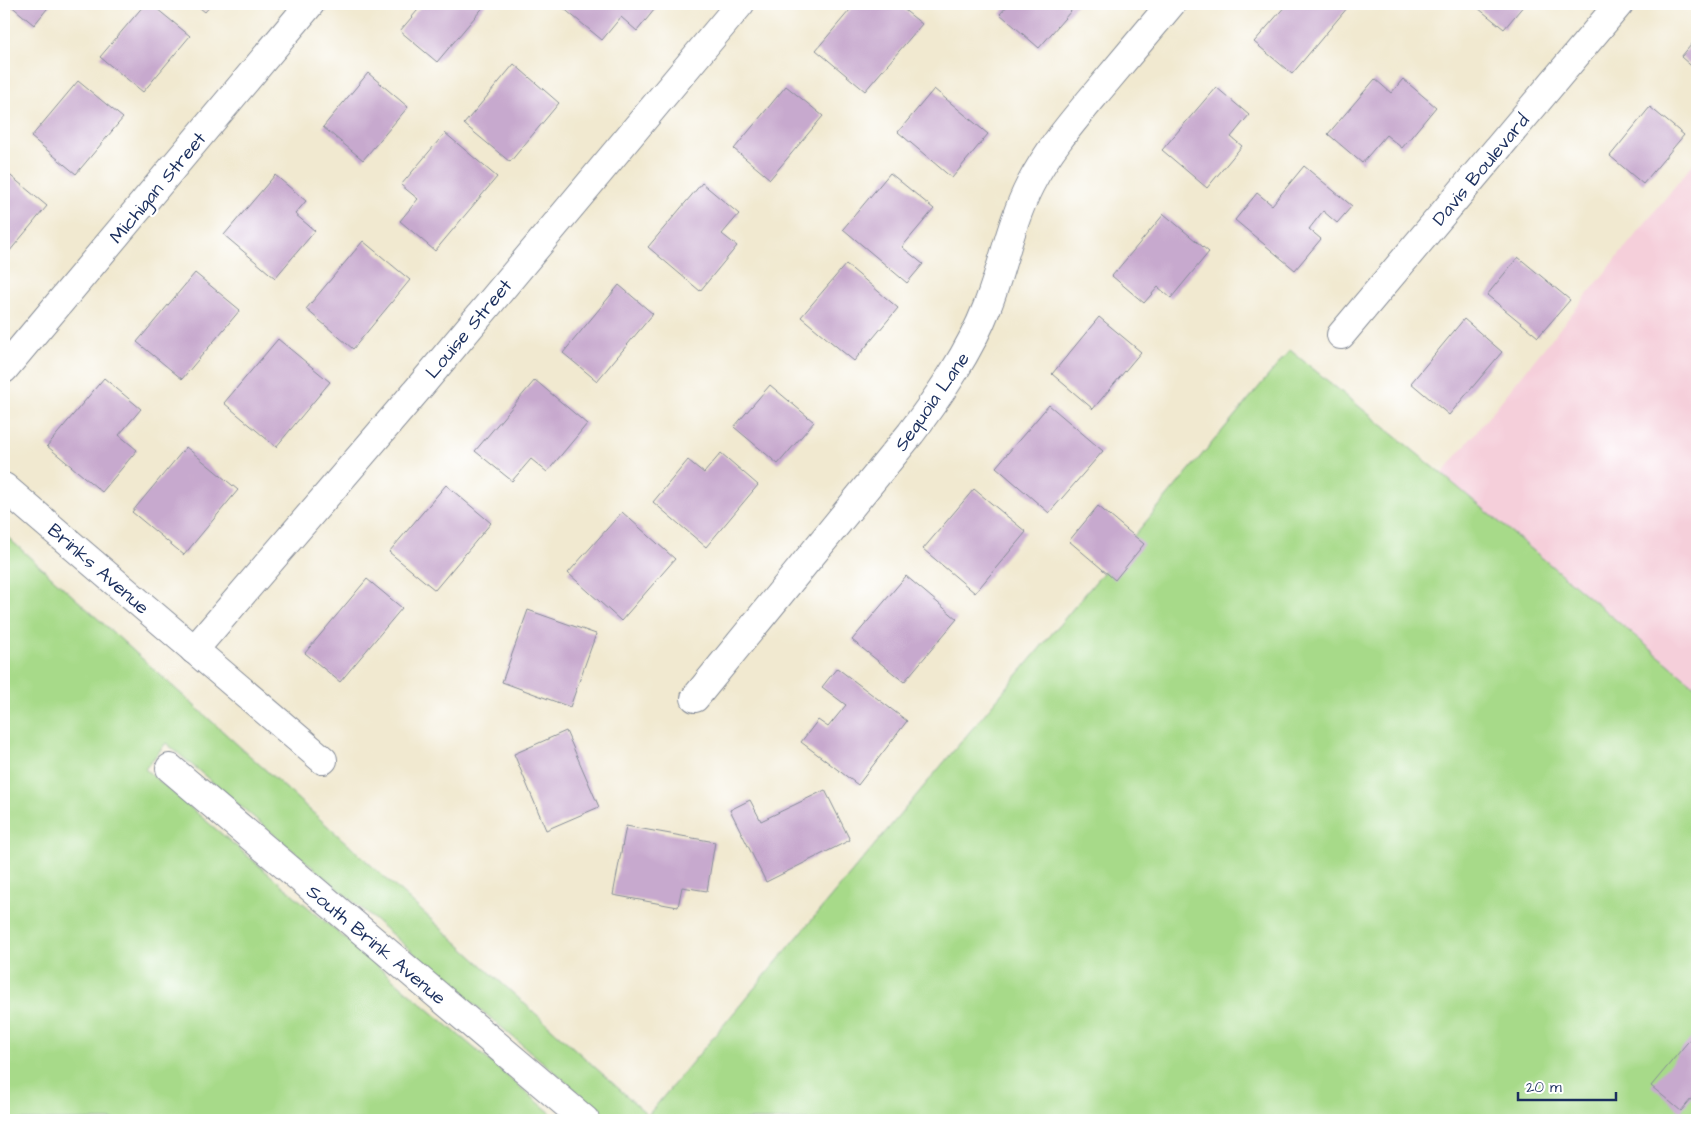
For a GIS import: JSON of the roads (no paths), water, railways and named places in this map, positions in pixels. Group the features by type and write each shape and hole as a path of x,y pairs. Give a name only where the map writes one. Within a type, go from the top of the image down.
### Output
{"street":[{"name":"Michigan Street","path":"4,369 310,4"},
{"name":"Louise Street","path":"194,650 418,388 740,4"},
{"name":"Sequoia Lane","path":"695,698 905,440 945,388 968,348 988,307 1016,220 1028,188 1041,163 1061,135 1171,4"},
{"name":"Davis Boulevard","path":"1341,335 1619,4"},
{"name":"Brinks Avenue","path":"4,487 194,650"},
{"path":"194,650 323,760"},
{"name":"South Brink Avenue","path":"170,768 585,1120"}]}
